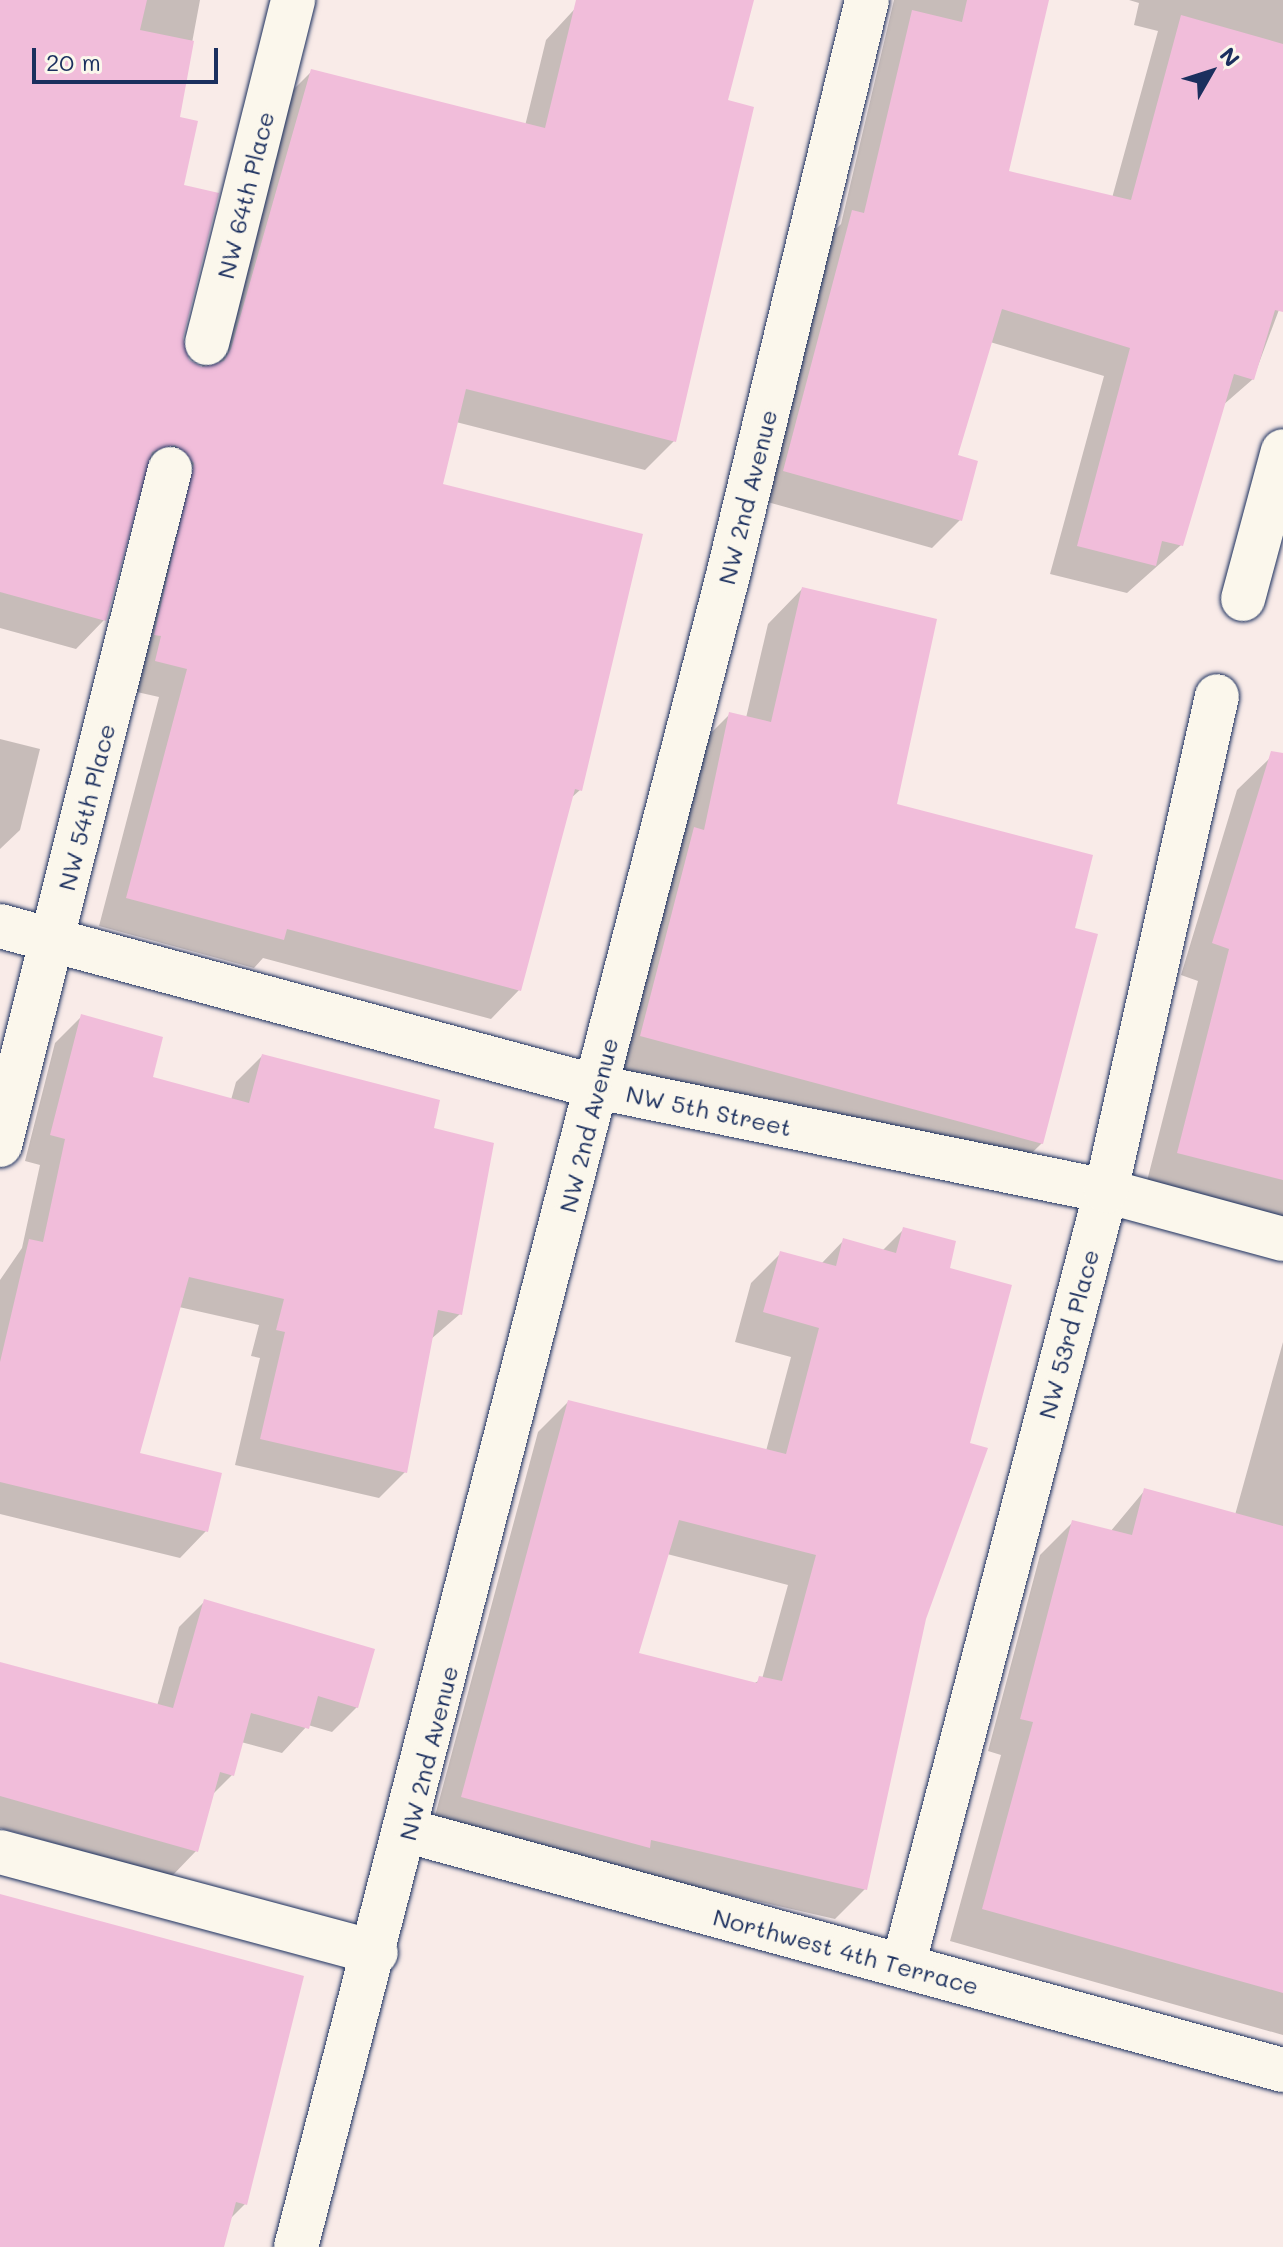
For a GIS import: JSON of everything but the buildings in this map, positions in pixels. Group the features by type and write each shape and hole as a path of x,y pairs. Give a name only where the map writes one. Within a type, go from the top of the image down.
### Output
{"street":[{"name":"NW 64th Place","path":"207,343 293,0"},
{"name":"NW 2nd Avenue","path":"296,2247 408,1831 597,1087 867,0"},
{"path":"1243,599 1283,451"},
{"name":"NW 54th Place","path":"0,1145 170,469"},
{"name":"NW 53rd Place","path":"903,1966 1106,1191 1217,696"},
{"name":"NW 5th Street","path":"0,926 597,1087 1106,1191 1283,1239"},
{"name":"Northwest 4th Terrace","path":"408,1831 1283,2070"},
{"path":"0,1852 376,1953"}]}
